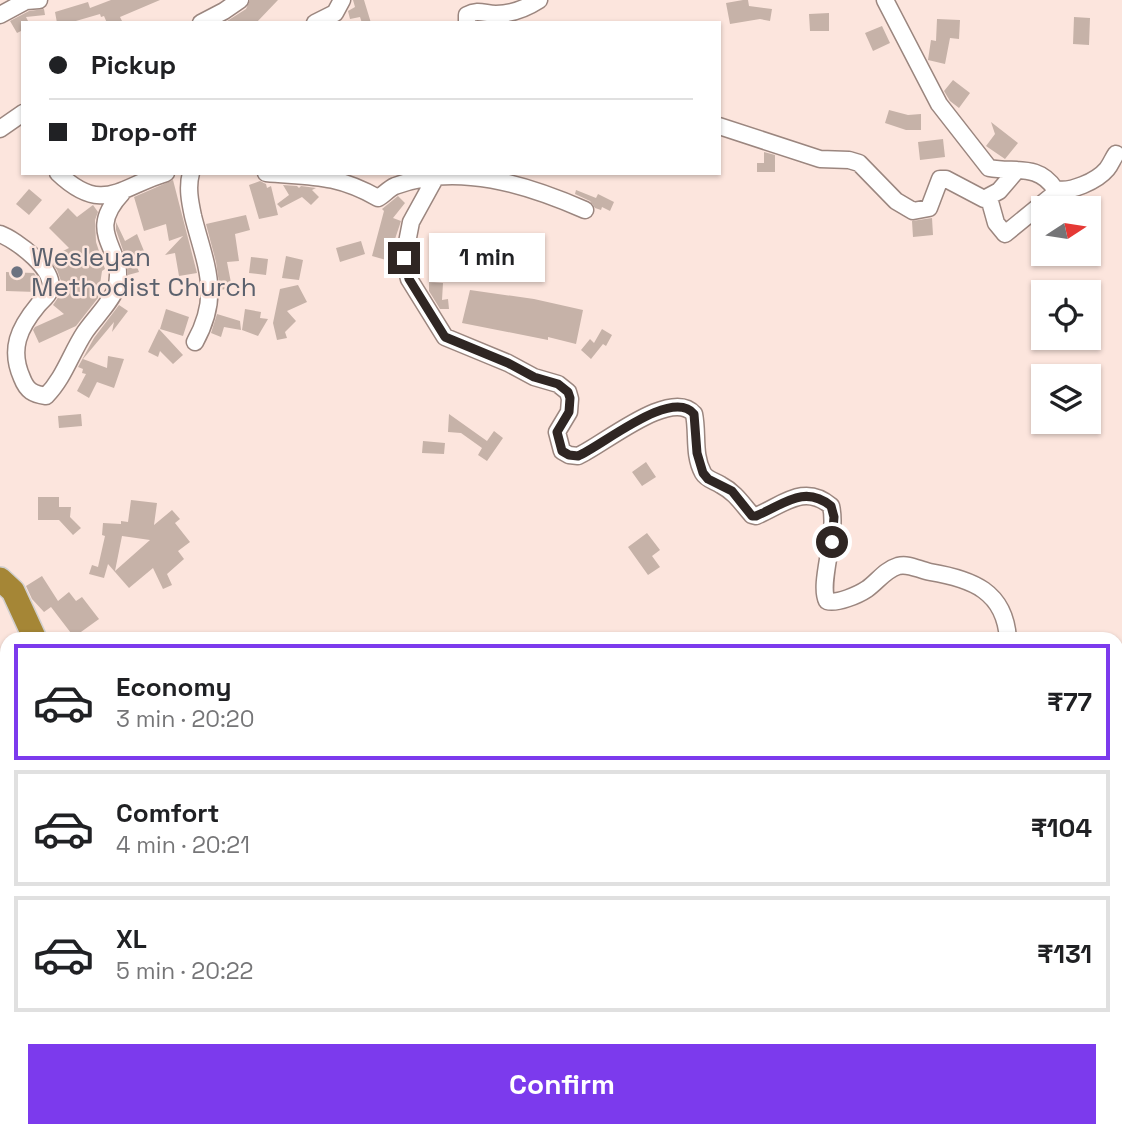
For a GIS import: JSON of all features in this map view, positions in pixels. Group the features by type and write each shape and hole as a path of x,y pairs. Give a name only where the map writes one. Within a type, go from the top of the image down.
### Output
{"highway":[{"path":"0,579 13,591 33,632"}],"street":[{"path":"0,15 26,1 39,0"},
{"path":"205,21 240,0"},
{"path":"319,21 335,13 342,0"},
{"path":"467,21 467,15 473,12 506,14 526,9 539,0"},
{"path":"885,0 939,104 983,163 989,168 1037,172 1059,190"},
{"path":"0,130 21,114"},
{"path":"721,127 820,159 859,163 896,201 913,211 929,208 940,179 946,178 979,198 989,198 999,191 1017,170"},
{"path":"989,198 996,223 1005,234 1059,190 1070,189 1100,176 1116,153"},
{"path":"61,175 83,191 97,196 122,193 162,175"},
{"path":"191,175 192,211 208,271 211,296 202,330 195,342"},
{"path":"313,175 352,185 378,198 395,186 437,175 467,176 550,195 585,210"},
{"path":"437,175 411,222 404,258 409,279 445,337 508,363 534,377 558,384 568,392 569,412 557,432 562,451 578,456 660,409 684,406 694,414 697,453 703,473 708,479 732,491 752,516 805,495 816,496 831,506 834,517 832,542 823,587 827,601 835,602 866,590 897,566 910,566 953,577 995,597 1004,613 1007,632"},
{"path":"0,234 15,241 39,262 50,285 49,292 23,324 16,339 15,357 26,389 35,395 46,396 62,375 84,334 116,289 117,271 113,251 105,234 104,222 107,211 122,193"}],"building":[{"path":"111,0 160,0 120,17 122,21 106,21 100,14 76,21 57,21 55,12 88,2 90,8"},
{"path":"250,0 278,0 258,21 227,21 246,9"},
{"path":"353,0 364,0 370,21 361,21 360,17 350,19 348,11 355,7"},
{"path":"748,0 749,6 772,9 770,21 760,19 730,24 726,3"},
{"path":"44,9 45,15 26,17 28,21 21,21 21,31 17,33 10,21 29,11"},
{"path":"829,13 829,31 810,31 809,14"},
{"path":"1074,17 1090,18 1089,45 1073,44"},
{"path":"937,19 960,20 959,39 950,38 945,64 928,60 931,40 936,41"},
{"path":"882,26 890,43 873,51 865,33"},
{"path":"953,80 970,93 959,108 950,101 944,91"},
{"path":"889,110 908,115 921,114 921,130 906,130 885,123"},
{"path":"991,122 1018,143 1005,159 986,146 995,134"},
{"path":"943,139 945,157 920,160 918,142"},
{"path":"764,152 775,155 775,172 757,172 757,163 764,163"},
{"path":"173,180 197,273 179,276 175,253 165,255 183,236 169,241 166,224 144,231 134,197"},
{"path":"260,181 266,184 267,188 271,186 278,215 259,219 249,185"},
{"path":"283,185 316,188 312,190 319,197 311,205 302,197 281,208 277,204 289,195"},
{"path":"29,189 42,200 29,215 16,204"},
{"path":"576,190 596,198 598,194 614,202 610,211 602,207 601,210 595,208 590,201 575,194"},
{"path":"398,196 405,203 393,218 401,221 395,239 393,262 372,256 384,211 382,209"},
{"path":"93,205 98,212 95,220 96,242 105,269 102,271 98,298 76,326 39,343 33,330 35,327 64,314 53,305 59,296 61,281 49,258 69,248 49,228 68,208 77,217"},
{"path":"246,215 250,230 235,234 239,261 227,262 232,288 220,290 206,224"},
{"path":"932,218 933,235 913,237 912,221"},
{"path":"116,222 125,241 137,234 144,251 133,256 139,272 128,275"},
{"path":"361,241 365,254 340,262 336,248"},
{"path":"286,256 303,260 299,280 282,278"},
{"path":"251,257 268,259 266,275 249,273"},
{"path":"6,272 34,273 39,289 36,292 6,291"},
{"path":"429,282 443,283 442,300 448,299 449,309 440,309 429,291"},
{"path":"298,285 307,302 287,311 296,321 285,332 287,338 277,340 273,323 280,289"},
{"path":"470,290 534,299 583,310 576,344 462,323"},
{"path":"119,305 128,311 112,332 114,322 83,359 107,368 108,356 124,359 114,388 97,382 89,398 77,391 86,374 78,367 94,338"},
{"path":"166,309 189,317 183,336 160,329"},
{"path":"245,309 261,312 260,318 268,319 258,336 242,330"},
{"path":"217,314 240,321 241,330 224,327 221,337 211,333"},
{"path":"159,329 183,355 173,364 160,351 158,357 148,352"},
{"path":"602,329 612,335 606,346 603,344 591,359 581,350 590,339 594,343"},
{"path":"81,414 82,426 59,428 58,416"},
{"path":"449,414 487,441 494,431 503,438 487,461 478,455 482,448 461,433 448,432"},
{"path":"423,441 445,443 444,454 422,453"},
{"path":"646,462 656,477 642,486 632,472"},
{"path":"38,497 59,497 59,507 71,507 70,517 81,528 73,535 59,520 38,520"},
{"path":"131,500 157,503 154,525 172,510 180,519 175,523 190,542 178,551 184,559 167,574 172,585 163,589 153,568 129,588 108,564 104,578 89,574 92,565 98,567 105,536 102,535 103,523 128,522","holes":["122,536 150,540 115,571"]},
{"path":"647,533 660,550 652,556 660,567 648,575 628,547"},
{"path":"42,576 58,601 69,592 76,601 82,597 99,619 81,632 70,632 51,607 44,612 32,599 26,586"}],"place":[{"name":"Wesleyan Methodist Church","path":"17,272"}],"route":[{"path":"404,258 409,279 445,337 508,363 534,377 558,384 568,392 569,412 557,432 562,451 578,456 660,409 684,406 694,414 697,453 703,473 708,479 732,491 752,516 805,495 816,496 831,506 834,517 832,542"}]}
